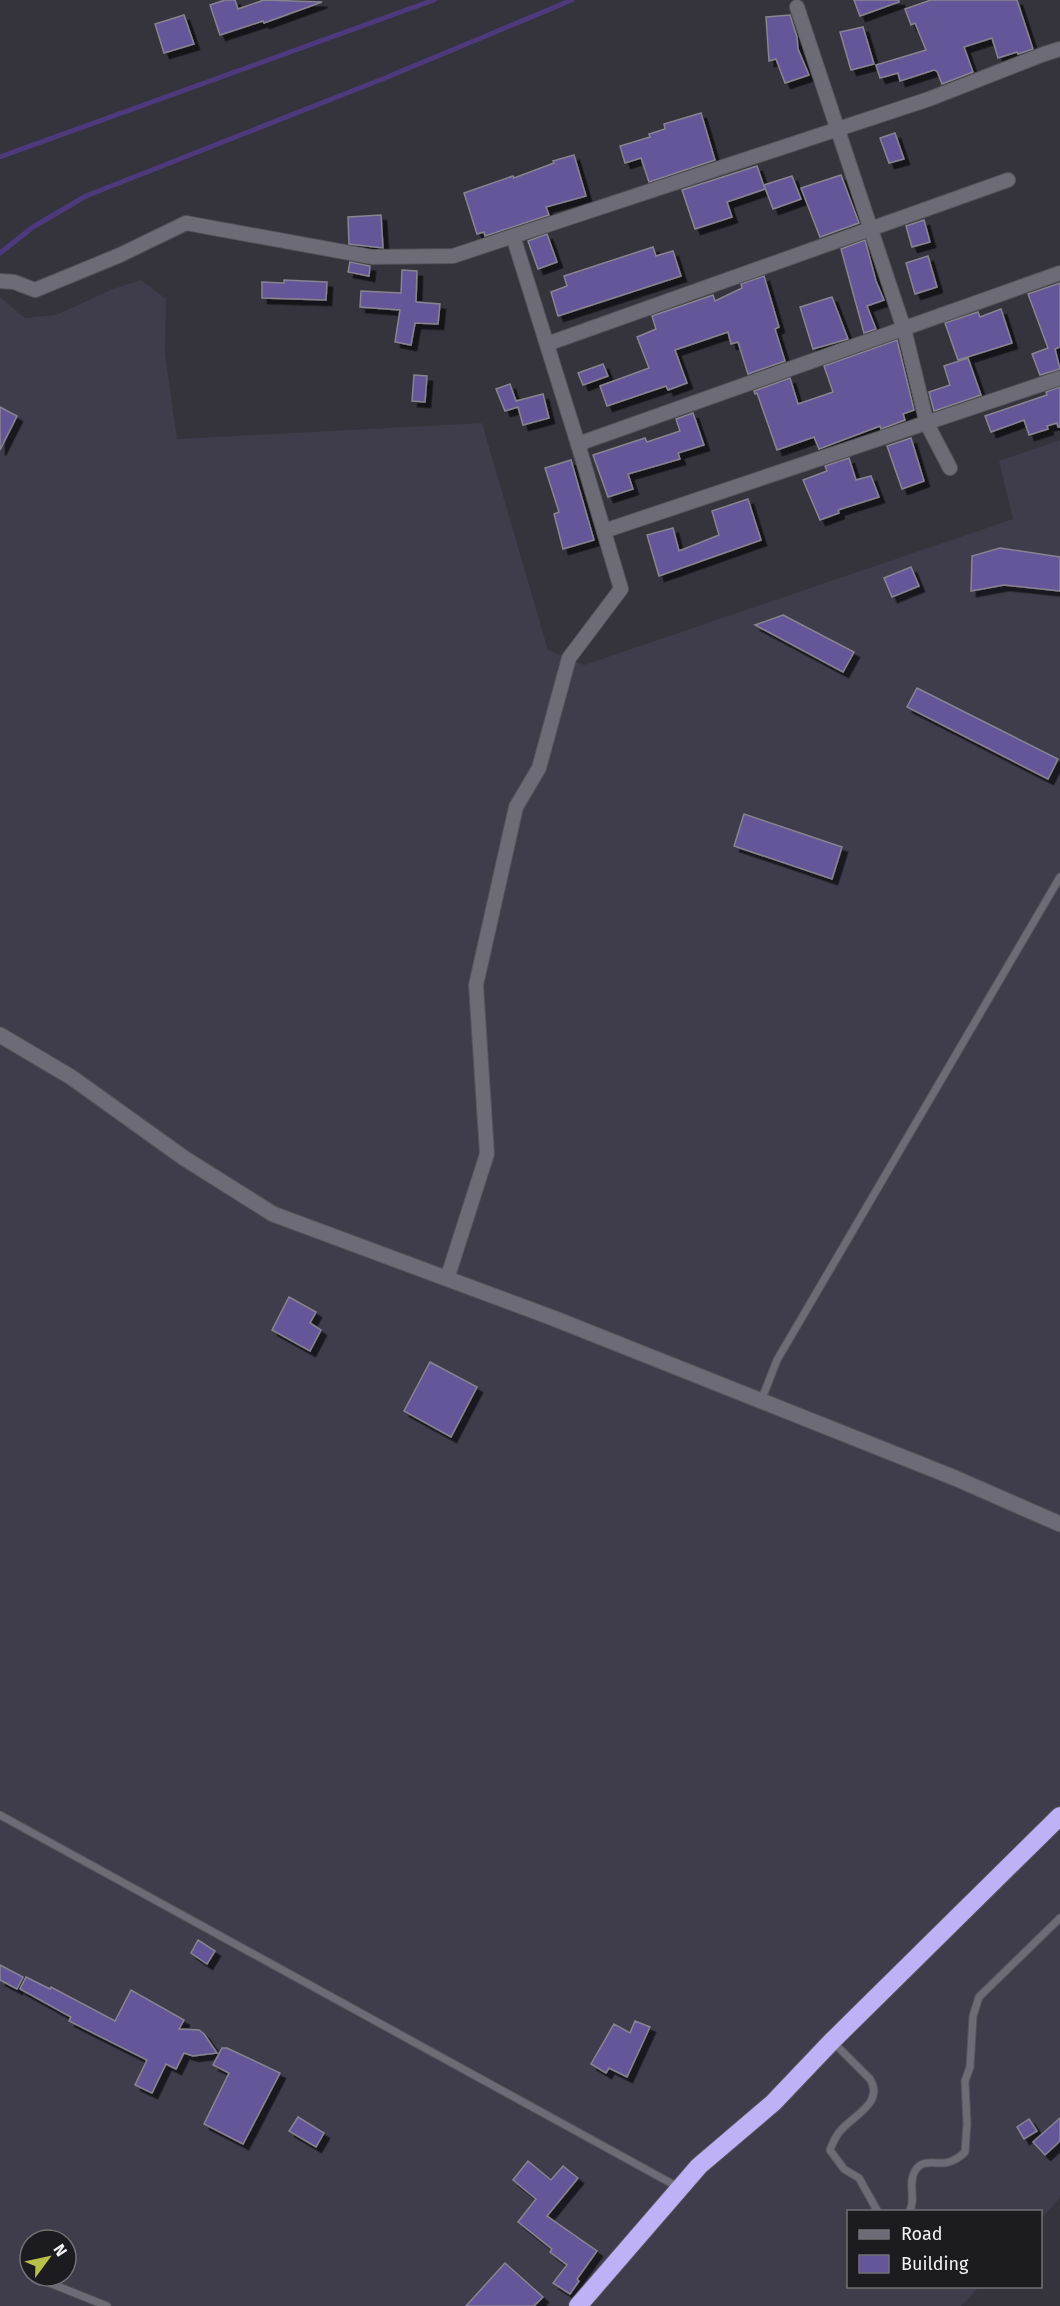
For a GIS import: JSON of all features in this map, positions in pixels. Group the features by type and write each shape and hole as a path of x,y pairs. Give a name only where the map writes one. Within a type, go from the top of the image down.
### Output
{"highway":[{"path":"578,2306 699,2166 773,2103 832,2041 1060,1816"}],"main road":[{"path":"0,1035 71,1077 184,1158 273,1214 553,1318 955,1478 1060,1524"}],"street":[{"path":"797,7 904,328 927,424 950,468"},
{"path":"7,282 35,290 120,255 186,223 372,257 453,256 929,99 1060,49"},
{"path":"547,344 1008,180"},
{"path":"447,1279 487,1154 476,985 516,807 539,768 568,658 621,589 513,236"},
{"path":"578,444 1060,273"},
{"path":"604,531 1060,378"}],"lane":[{"path":"760,1402 777,1360 1060,877"},
{"path":"0,1815 680,2188"},
{"path":"909,2210 913,2199 911,2184 915,2171 927,2162 948,2163 965,2152 967,2124 965,2081 970,2067 973,2016 979,1998 1060,1918"},
{"path":"832,2041 870,2079 874,2086 874,2095 866,2110 840,2130 830,2150 844,2169 859,2178 877,2210"},
{"path":"62,2288 106,2306"}],"shaded area":[{"path":"141,280 166,299 165,354 177,439 482,423 548,650 584,665 1013,519 999,461 1060,440 1060,2198 1042,2218 1042,2210 847,2210 847,2288 978,2288 961,2306 0,2306 0,297 25,318 56,315 113,289"}],"building":[{"path":"225,0 235,0 238,9 264,0 322,2 264,23 263,21 220,35 210,5"},
{"path":"854,0 899,0 899,2 860,16"},
{"path":"931,0 1017,0 1033,49 998,58 992,38 964,47 973,72 942,84 937,71 934,70 900,81 898,73 880,78 876,65 926,50 915,23 911,25 905,9"},
{"path":"184,15 194,44 164,53 155,24"},
{"path":"790,15 798,49 809,75 785,83 776,59 769,61 766,17"},
{"path":"863,27 874,64 851,70 840,32"},
{"path":"701,113 715,160 649,182 641,158 625,163 620,146 650,137 649,134 665,129 664,124"},
{"path":"895,133 904,159 889,163 880,138"},
{"path":"574,155 586,196 546,207 549,215 485,236 484,232 477,234 464,193 513,176 514,178 554,163 553,161"},
{"path":"757,166 765,189 727,202 732,217 695,229 682,190"},
{"path":"841,175 859,223 820,237 801,188"},
{"path":"792,176 801,199 773,209 764,185"},
{"path":"381,215 383,248 349,244 348,217"},
{"path":"924,220 930,242 912,247 906,226"},
{"path":"547,234 557,262 538,269 528,241"},
{"path":"865,240 876,281 884,300 867,306 876,329 864,333 841,249"},
{"path":"653,247 656,256 673,251 681,276 558,316 551,292 567,286 564,276"},
{"path":"928,256 937,287 915,294 906,263"},
{"path":"350,262 370,266 369,276 348,272"},
{"path":"402,270 417,271 416,302 440,304 438,324 415,323 411,345 395,342 400,310 360,307 361,291 401,293"},
{"path":"764,276 779,327 775,329 785,361 748,374 738,342 731,344 728,332 675,350 687,383 668,390 666,386 607,406 600,386 649,368 637,337 656,329 652,316 713,295 715,301 742,288 741,284"},
{"path":"284,280 327,282 326,300 262,298 262,282 284,283"},
{"path":"1060,283 1060,347 1055,349 1060,369 1040,375 1032,354 1048,348 1028,294"},
{"path":"832,297 848,339 813,349 800,307"},
{"path":"1001,309 1012,343 958,360 945,323 978,312 980,317"},
{"path":"897,340 914,410 903,414 905,420 881,429 880,426 819,449 814,437 777,450 757,393 755,394 754,391 790,378 798,404 833,392 824,366"},
{"path":"968,358 981,395 934,411 929,392 950,385 944,366"},
{"path":"603,364 608,376 583,385 578,373"},
{"path":"414,375 427,376 425,402 412,401"},
{"path":"510,384 516,401 543,394 549,418 523,425 518,407 505,411 496,389"},
{"path":"1060,387 1060,427 1057,423 1047,426 1048,429 1029,435 1024,420 991,432 985,416 1047,395 1046,392"},
{"path":"0,407 17,416 0,450"},
{"path":"693,413 704,445 678,453 680,459 628,474 633,489 608,497 593,455 645,438 647,442 680,431 676,419"},
{"path":"911,438 924,481 902,489 887,446"},
{"path":"849,458 856,480 871,476 879,497 838,510 839,513 820,520 803,480 827,471 825,466"},
{"path":"571,460 594,540 563,549 554,514 559,512 545,468"},
{"path":"748,499 761,540 659,576 647,535 673,528 679,551 719,535 712,511"},
{"path":"1000,548 1060,557 1060,591 1004,585 971,591 972,556"},
{"path":"911,567 919,586 892,597 884,578"},
{"path":"783,615 854,652 843,672 755,625"},
{"path":"917,688 1058,759 1048,779 907,707"},
{"path":"744,814 842,847 832,879 734,846"},
{"path":"289,1297 316,1312 310,1323 321,1330 310,1351 272,1330"},
{"path":"430,1362 477,1387 451,1437 404,1411"},
{"path":"198,1940 215,1951 207,1964 191,1953"},
{"path":"0,1965 23,1977 17,1989 0,1980"},
{"path":"26,1977 50,1989 51,1987 115,2021 131,1990 184,2020 179,2029 199,2030 217,2053 193,2056 184,2053 176,2069 166,2064 152,2093 135,2085 147,2060 69,2021 71,2017 20,1989"},
{"path":"635,2021 650,2027 627,2077 609,2068 606,2073 591,2064 614,2024 630,2033"},
{"path":"222,2048 227,2048 280,2073 243,2144 204,2124 229,2073 213,2065"},
{"path":"298,2117 324,2133 316,2147 289,2131"},
{"path":"1060,2118 1060,2141 1045,2155 1033,2142"},
{"path":"1029,2119 1037,2131 1024,2139 1017,2127"},
{"path":"528,2161 551,2180 563,2166 578,2178 547,2216 597,2251 577,2279 579,2281 570,2294 553,2283 567,2265 550,2252 552,2249 518,2222 536,2199 513,2180"},
{"path":"505,2263 543,2297 534,2306 466,2306"}],"waterway":[{"path":"0,157 434,0"},
{"path":"0,253 33,227 86,196 385,78 572,0"}]}
